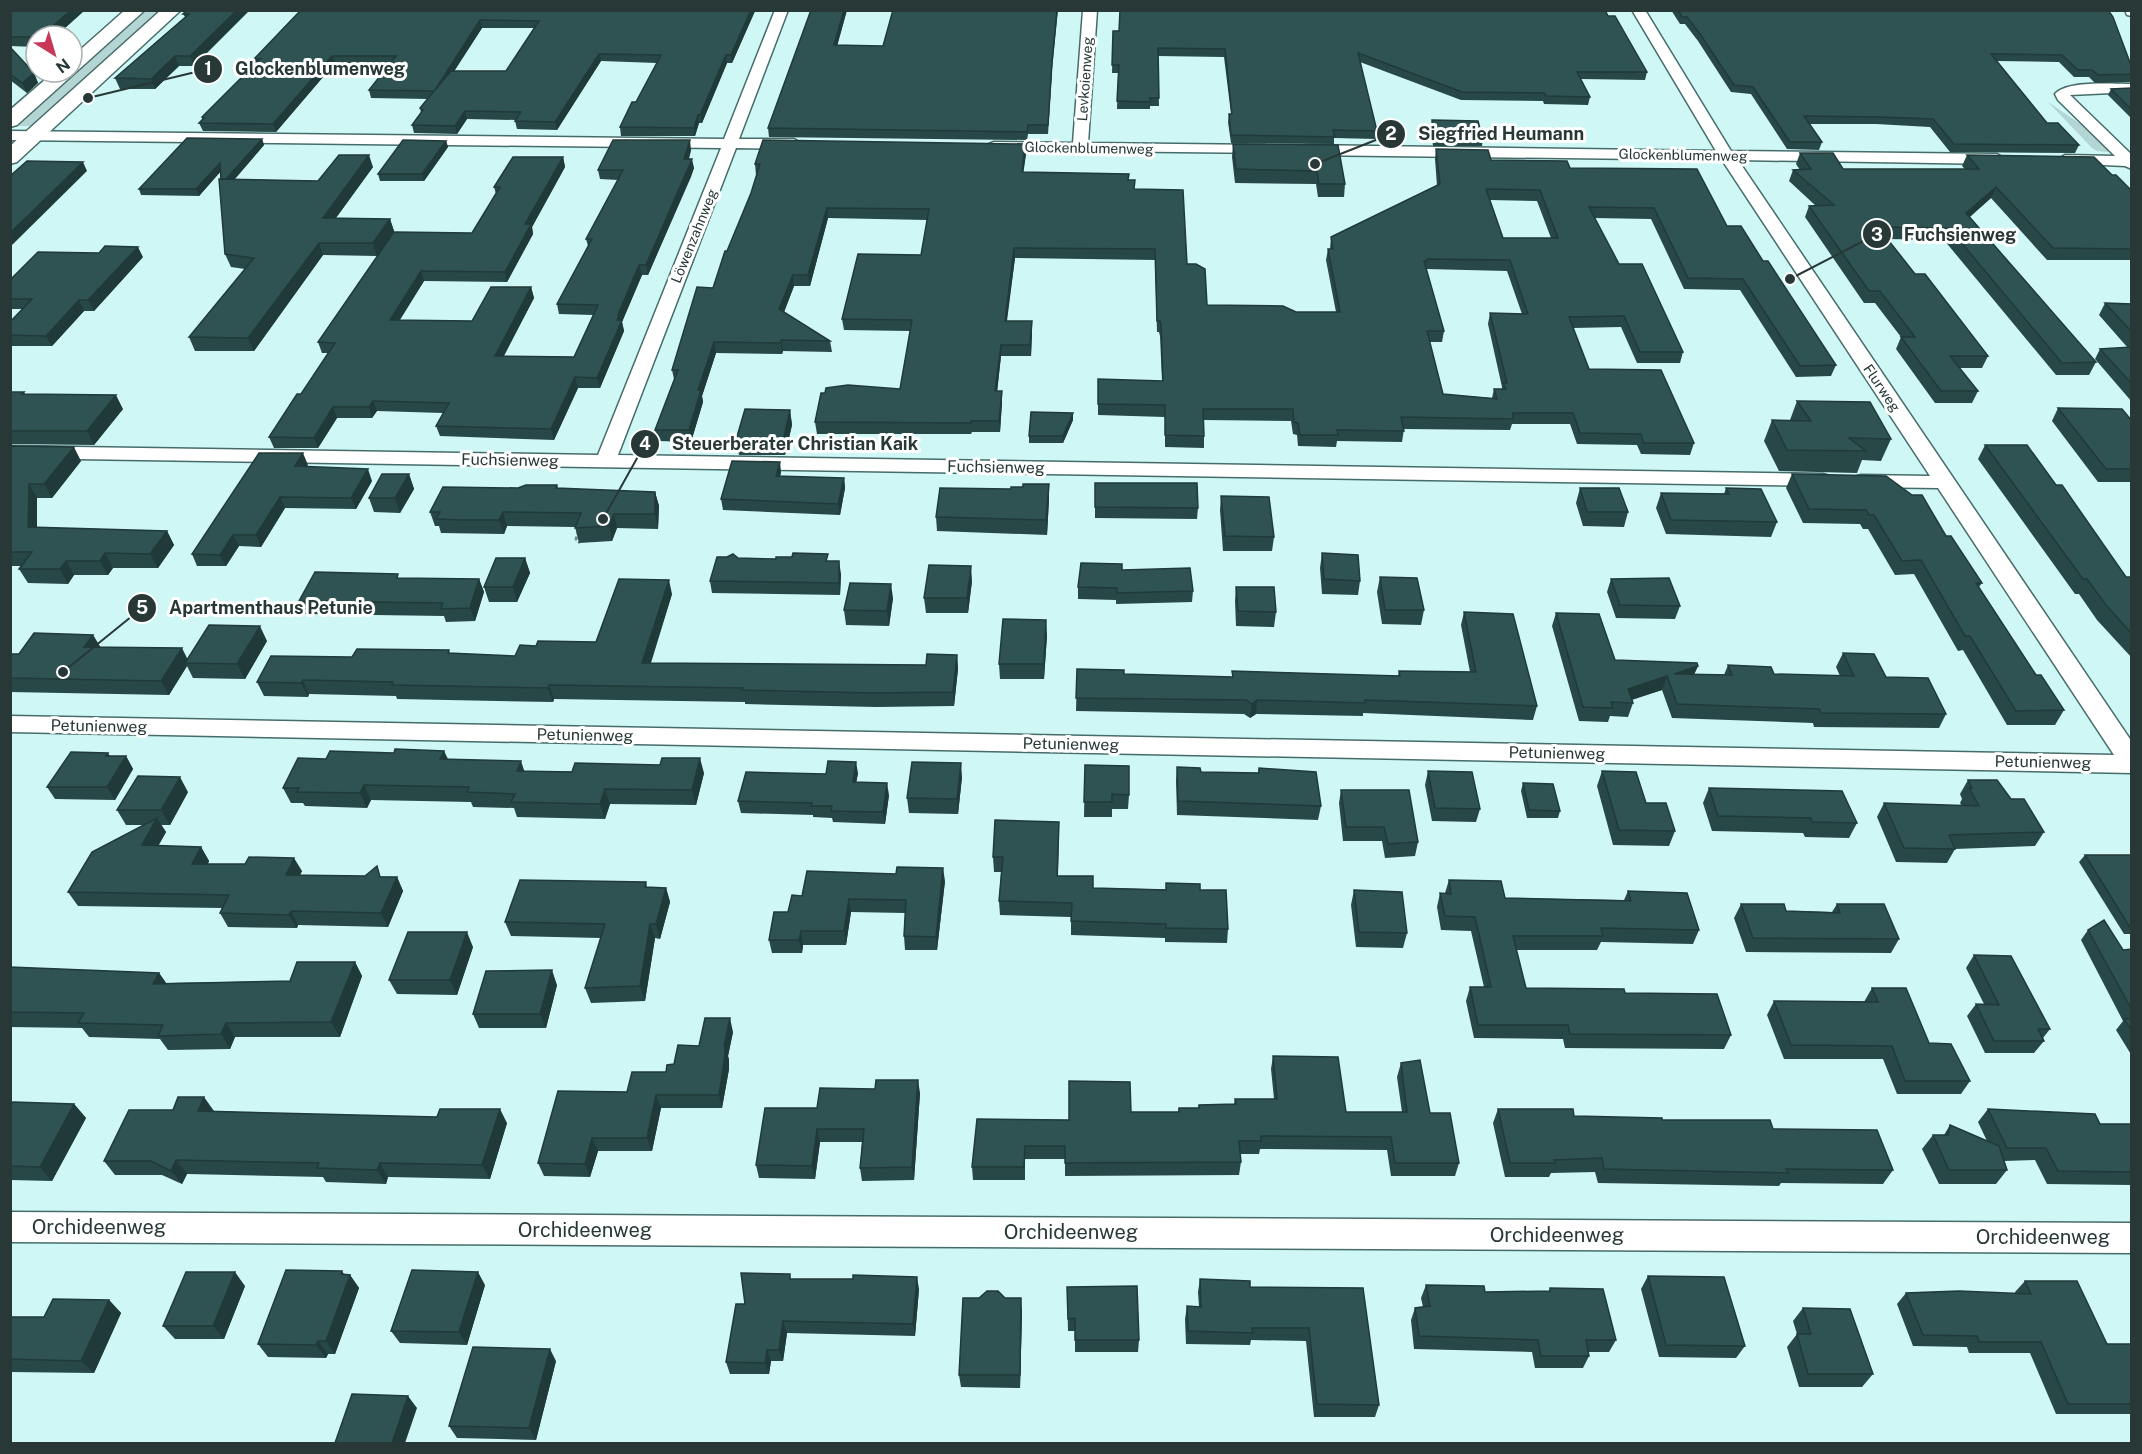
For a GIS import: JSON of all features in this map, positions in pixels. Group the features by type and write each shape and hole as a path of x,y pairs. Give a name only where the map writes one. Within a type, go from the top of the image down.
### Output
{"main road":[{"path":"84,56 136,10"},
{"path":"10,158 172,10"},
{"path":"11,130 55,84"}],"street":[{"name":"Löwenzahnweg","path":"606,461 782,10"},
{"name":"Levkoienweg","path":"1080,147 1090,10"},
{"name":"Flurweg","path":"1638,10 1728,156 2132,763"},
{"path":"2130,162 2062,97 2062,94 2068,90 2132,88"},
{"path":"11,130 36,135 805,145"},
{"name":"Glockenblumenweg","path":"982,146 2011,159"},
{"path":"2055,160 2130,162"},
{"name":"Fuchsienweg","path":"10,452 1945,482"},
{"name":"Petunienweg","path":"10,724 2132,763"},
{"name":"Orchideenweg","path":"10,1227 2132,1238"}],"path":[{"path":"580,543 576,539 583,521"}],"shaded area":[{"path":"145,11 165,11 84,83 84,65"},
{"path":"63,84 82,84 35,126 16,126"},
{"path":"2048,102 2082,125 2108,149 2108,152 2092,148"}],"building":[{"path":"10,10 71,10 55,24 24,24 24,37 10,37"},
{"path":"187,10 237,10 190,56 175,56 151,79 115,78 189,14 183,14"},
{"path":"301,10 751,10 731,55 726,55 694,128 620,127 632,102 636,102 661,55 599,54 555,122 515,121 521,112 465,111 455,126 412,125 423,110 420,108 434,91 369,90 396,56 332,56 273,124 199,123 204,118 202,117 260,59 254,59","holes":["480,20 539,21 506,71 451,71 435,90"]},
{"path":"811,10 844,10 834,45 883,46 893,10 1057,10 1048,125 1028,125 1027,132 768,128"},
{"path":"1120,10 1605,10 1608,16 1615,16 1647,72 1577,72 1590,97 1546,96 1544,93 1462,92 1358,53 1377,131 1333,130 1335,137 1231,135 1229,114 1232,114 1225,49 1158,48 1159,98 1150,98 1150,102 1117,101 1119,65 1112,65 1113,31 1119,31"},
{"path":"1678,10 2108,10 2113,17 2132,68 2132,74 2098,75 2092,70 2078,70 2062,55 1991,54 2047,123 2058,123 2079,145 1954,144 1933,119 1804,116 1822,142 1790,142 1753,87 1734,85 1700,34 1687,17 1682,17"},
{"path":"10,47 24,62 24,81 22,83 10,74"},
{"path":"2132,88 2132,110 2111,89"},
{"path":"1432,120 1478,121 1483,140 1434,139"},
{"path":"187,138 262,139 226,179 221,179 220,163 196,189 139,189"},
{"path":"403,140 446,141 422,174 378,174"},
{"path":"613,140 690,140 684,159 692,159 646,265 639,265 618,315 620,315 617,320 622,320 597,378 575,377 551,429 436,426 449,403 373,401 369,407 333,407 314,438 269,437 335,343 318,342 394,232 472,233 500,187 494,187 513,157 563,157 525,224 531,224 505,272 421,271 390,320 472,321 491,287 531,287 495,356 574,357 598,305 557,304 592,239 586,239 623,170 598,170"},
{"path":"763,140 1025,144 1022,172 1129,174 1128,180 1135,180 1134,189 1183,190 1187,264 1196,264 1205,269 1207,305 1283,306 1296,312 1340,312 1328,249 1333,249 1331,237 1440,184 1436,149 1488,150 1491,160 1567,161 1570,168 1697,169 1727,226 1741,226 1763,261 1768,261 1836,365 1800,366 1743,279 1688,278 1654,208 1589,207 1619,264 1642,264 1683,352 1640,352 1624,316 1569,317 1589,369 1661,370 1694,443 1644,443 1641,434 1580,433 1573,413 1513,413 1513,419 1401,417 1404,431 1337,430 1338,435 1300,435 1298,423 1294,422 1293,409 1203,409 1204,436 1165,435 1165,405 1098,404 1098,379 1163,381 1161,324 1157,321 1155,249 1014,248 1005,321 1032,321 1030,345 1001,345 995,391 1002,391 999,421 971,421 971,423 815,422 821,393 825,393 826,388 848,385 900,389 912,320 842,319 858,254 921,255 929,209 827,208 808,275 793,275 779,309 830,341 714,342 698,390 701,390 689,430 655,430 678,370 672,370 697,287 713,288 725,251 727,251 751,193 760,164 755,164","holes":["1486,189 1540,190 1558,238 1503,238","1427,259 1510,260 1528,314 1490,313 1507,383 1503,383 1506,389 1494,389 1497,399 1443,394 1427,331 1444,331 1424,261"]},
{"path":"1233,144 1338,145 1345,184 1319,184 1317,171 1236,169"},
{"path":"1800,153 1833,153 1843,169 1979,169 1967,155 2094,157 2132,191 2132,249 2053,248 1996,187 1966,213 2096,362 2062,363 1949,228 1878,227 1915,274 1925,274 1988,356 1950,356 1978,391 1941,391 1901,337 1915,337 1880,291 1869,291 1809,206 1834,205 1793,170 1811,169"},
{"path":"339,155 369,155 323,218 390,219 373,243 319,243 248,338 189,337 254,258 225,254 219,179 318,181"},
{"path":"27,161 83,162 10,233 10,176"},
{"path":"105,246 138,247 88,300 79,300 46,336 10,335 10,322 32,299 10,299 10,280 38,252 99,253"},
{"path":"2105,303 2132,304 2132,332"},
{"path":"2132,347 2132,384 2100,349"},
{"path":"10,392 116,395 87,431 10,431"},
{"path":"1797,401 1870,402 1891,439 1849,438 1866,451 1787,450 1772,420 1811,421"},
{"path":"2058,408 2122,409 2132,421 2132,469 2106,469"},
{"path":"745,409 790,410 783,441 736,440"},
{"path":"1031,412 1073,413 1063,436 1029,436"},
{"path":"1985,445 2027,445 2056,485 2062,485 2126,577 2132,577 2132,634 2087,579 2083,579"},
{"path":"10,446 74,447 44,484 29,484 28,527 167,531 150,554 105,553 100,561 66,561 60,569 19,569 32,552 10,552"},
{"path":"259,453 303,453 295,466 368,469 351,498 280,497 256,535 233,535 220,555 192,554"},
{"path":"732,461 780,462 776,476 844,478 838,504 721,499"},
{"path":"382,474 409,474 395,498 369,498"},
{"path":"1792,474 1886,476 1912,495 1922,495 1946,536 1951,536 1982,583 1976,583 2036,675 2041,675 2064,710 2016,711 1970,636 1965,636 1921,560 1902,561 1874,515 1869,515 1866,510 1809,509"},
{"path":"1095,483 1197,483 1198,508 1095,507"},
{"path":"1023,484 1049,484 1046,520 936,517 940,488 1011,489 1011,487 1023,487"},
{"path":"526,485 655,492 655,514 614,514 609,526 575,528 581,513 503,512 499,520 461,520 436,519 440,512 430,512 443,487 518,488"},
{"path":"1580,488 1619,488 1628,512 1587,512"},
{"path":"1726,488 1761,489 1777,522 1671,520 1661,493 1729,494"},
{"path":"1221,496 1269,497 1274,537 1225,536"},
{"path":"793,553 828,554 826,561 839,561 839,583 710,581 717,557 727,557 733,554 738,558 776,559 776,557 792,557"},
{"path":"1322,553 1358,555 1360,581 1324,579"},
{"path":"496,558 525,558 513,587 484,587"},
{"path":"1081,563 1122,564 1122,570 1190,568 1193,591 1117,593 1117,588 1078,587"},
{"path":"929,565 971,566 967,598 924,598"},
{"path":"315,572 398,574 397,578 479,579 470,608 441,609 443,603 299,601"},
{"path":"1380,577 1417,578 1424,610 1385,610"},
{"path":"1669,578 1680,606 1620,605 1611,579"},
{"path":"619,579 669,580 642,663 926,665 927,654 957,655 953,692 874,693 549,685 548,688 392,685 393,682 303,680 301,683 257,682 271,656 352,657 357,649 449,650 448,653 515,656 520,645 536,646 538,641 596,642"},
{"path":"850,583 891,584 887,611 844,610"},
{"path":"1236,587 1274,587 1276,612 1238,611"},
{"path":"1464,612 1513,614 1537,706 1365,700 1365,703 1257,700 1252,704 1246,700 1076,698 1077,669 1124,670 1124,674 1233,677 1232,671 1400,676 1399,671 1476,672"},
{"path":"1556,613 1599,614 1615,660 1697,663 1698,666 1674,674 1732,675 1728,665 1771,667 1774,674 1854,676 1843,653 1874,654 1886,677 1928,678 1946,714 1821,713 1819,709 1677,704 1667,676 1628,689 1633,703 1611,702 1613,708 1583,707"},
{"path":"1003,619 1046,620 1044,664 999,664"},
{"path":"209,625 260,626 237,664 185,663"},
{"path":"34,633 93,635 84,647 182,648 161,681 10,678 10,654 19,654"},
{"path":"395,749 444,751 440,759 521,761 517,771 572,772 575,763 660,765 662,758 700,758 692,790 605,789 600,804 511,802 515,794 467,792 469,787 364,785 360,793 297,792 299,788 283,788 298,758 326,759 330,751 394,753"},
{"path":"71,752 126,756 107,787 47,787"},
{"path":"828,761 856,762 853,782 887,783 883,812 831,811 832,806 811,806 812,803 738,801 746,772 826,774"},
{"path":"912,762 961,763 957,799 907,798"},
{"path":"1085,765 1129,766 1129,795 1112,794 1112,802 1084,802"},
{"path":"1177,767 1200,768 1201,772 1259,773 1259,768 1316,772 1321,806 1178,801"},
{"path":"1428,771 1472,772 1480,809 1435,808"},
{"path":"1602,771 1636,772 1646,803 1666,803 1675,831 1619,830"},
{"path":"138,776 180,777 161,810 117,810"},
{"path":"1968,780 1997,780 2011,799 2024,799 2044,832 1949,835 1955,849 1904,848 1884,803 1979,806 1969,788 1972,788"},
{"path":"1523,783 1553,784 1560,811 1529,810"},
{"path":"1709,788 1842,791 1857,823 1812,822 1811,818 1718,816"},
{"path":"1341,790 1409,790 1418,842 1388,844 1384,827 1346,827"},
{"path":"157,818 142,845 201,847 192,864 245,864 249,857 294,858 286,875 365,876 377,866 380,877 397,877 381,913 291,911 289,915 220,913 229,895 68,892 92,852"},
{"path":"995,820 1059,822 1057,876 1093,876 1093,888 1166,890 1166,883 1200,884 1200,890 1226,890 1228,929 1166,928 1166,924 1071,921 1072,903 999,901 1003,857 993,857"},
{"path":"2085,855 2132,855 2132,926 2129,926"},
{"path":"897,867 943,868 936,937 904,936 906,900 849,899 844,931 801,931 799,940 769,940 774,912 788,912 792,895 802,896 807,871 896,874"},
{"path":"520,880 646,882 645,887 666,888 656,924 650,924 640,986 585,988 605,924 505,922"},
{"path":"1449,880 1501,881 1505,898 1631,901 1628,891 1687,893 1699,930 1601,928 1603,936 1513,936 1526,988 1624,989 1625,993 1717,994 1731,1035 1570,1034 1568,1025 1478,1025 1470,987 1491,987 1475,917 1445,916 1440,893 1451,894"},
{"path":"1354,890 1402,892 1407,933 1359,932"},
{"path":"1741,904 1784,904 1786,911 1840,913 1837,904 1884,904 1899,939 1753,938"},
{"path":"2104,920 2123,950 2132,949 2132,1010 2088,930"},
{"path":"408,932 467,932 450,980 389,980"},
{"path":"1974,955 2011,956 2050,1029 2038,1029 2044,1041 1994,1041 1976,1004 1999,1005"},
{"path":"297,962 355,962 331,1022 226,1023 221,1034 158,1036 163,1025 78,1023 84,1013 10,1012 10,967 159,973 153,984 290,981"},
{"path":"552,970 540,1014 473,1014 486,971"},
{"path":"1872,988 1906,988 1929,1043 1951,1044 1970,1081 1905,1081 1892,1046 1791,1045 1774,1001 1878,1002"},
{"path":"705,1018 730,1018 724,1046 725,1055 719,1095 656,1095 647,1138 592,1138 585,1164 538,1163 558,1091 627,1092 632,1072 666,1072 667,1065 674,1064 678,1045 699,1046"},
{"path":"2124,1019 2132,1019 2132,1031"},
{"path":"1273,1056 1338,1057 1346,1112 1407,1112 1401,1063 1420,1060 1430,1113 1450,1113 1459,1163 1395,1163 1391,1137 1261,1136 1261,1141 1239,1141 1241,1162 1065,1163 1065,1146 1025,1146 1024,1167 972,1167 977,1119 1069,1120 1069,1081 1130,1082 1131,1112 1179,1112 1179,1108 1199,1108 1199,1105 1236,1104 1235,1099 1277,1099"},
{"path":"876,1080 918,1080 912,1167 860,1168 864,1129 817,1129 812,1166 756,1165 765,1108 817,1108 820,1088 875,1089"},
{"path":"178,1097 204,1097 198,1111 437,1117 440,1109 500,1109 482,1165 380,1163 377,1170 317,1168 319,1163 176,1160 171,1171 151,1161 104,1161 129,1110 173,1110"},
{"path":"13,1102 74,1104 40,1167 10,1166 10,1107"},
{"path":"1498,1109 1573,1109 1574,1116 1662,1118 1662,1120 1770,1120 1773,1129 1877,1130 1893,1170 1786,1169 1788,1173 1604,1169 1602,1158 1554,1160 1555,1163 1510,1163"},
{"path":"1988,1109 2095,1114 2100,1124 2132,1124 2132,1172 2058,1171 2046,1148 2007,1148"},
{"path":"1950,1125 1999,1146 2007,1170 1949,1170 1933,1135 1948,1135"},
{"path":"286,1270 342,1271 341,1274 350,1275 326,1341 318,1341 316,1345 258,1344"},
{"path":"412,1270 478,1272 459,1332 391,1331"},
{"path":"186,1272 235,1272 213,1326 163,1326"},
{"path":"741,1273 790,1274 790,1279 853,1279 853,1275 917,1277 913,1324 783,1321 779,1350 767,1350 765,1363 726,1362 736,1304 745,1304"},
{"path":"1648,1276 1724,1277 1745,1346 1666,1345"},
{"path":"1200,1279 1250,1281 1250,1287 1363,1288 1379,1405 1317,1404 1309,1328 1252,1328 1253,1333 1188,1331 1187,1306 1201,1307"},
{"path":"2025,1281 2077,1281 2107,1344 2132,1344 2132,1404 2068,1404 2041,1342 1979,1342 1977,1336 1923,1335 1906,1293 1959,1291 2031,1294"},
{"path":"1426,1285 1484,1286 1485,1292 1550,1291 1550,1288 1603,1289 1616,1340 1586,1340 1589,1356 1541,1356 1538,1340 1419,1336 1415,1308 1430,1306"},
{"path":"1137,1286 1139,1340 1075,1340 1075,1318 1068,1319 1067,1287"},
{"path":"987,1291 998,1291 1005,1298 1021,1298 1020,1375 959,1375 963,1298 979,1298"},
{"path":"53,1299 109,1300 81,1361 10,1359 10,1317 44,1317"},
{"path":"1803,1308 1850,1309 1873,1374 1808,1374 1797,1334 1811,1334"},
{"path":"473,1347 550,1349 529,1428 449,1426"},
{"path":"352,1394 408,1396 392,1443 335,1443"}],"place":[{"name":"Glockenblumenweg","path":"88,98"},
{"name":"Siegfried Heumann","path":"1315,164"},
{"name":"Fuchsienweg","path":"1790,279"},
{"name":"Steuerberater Christian Kaik","path":"603,519"},
{"name":"Apartmenthaus Petunie","path":"63,672"}]}
